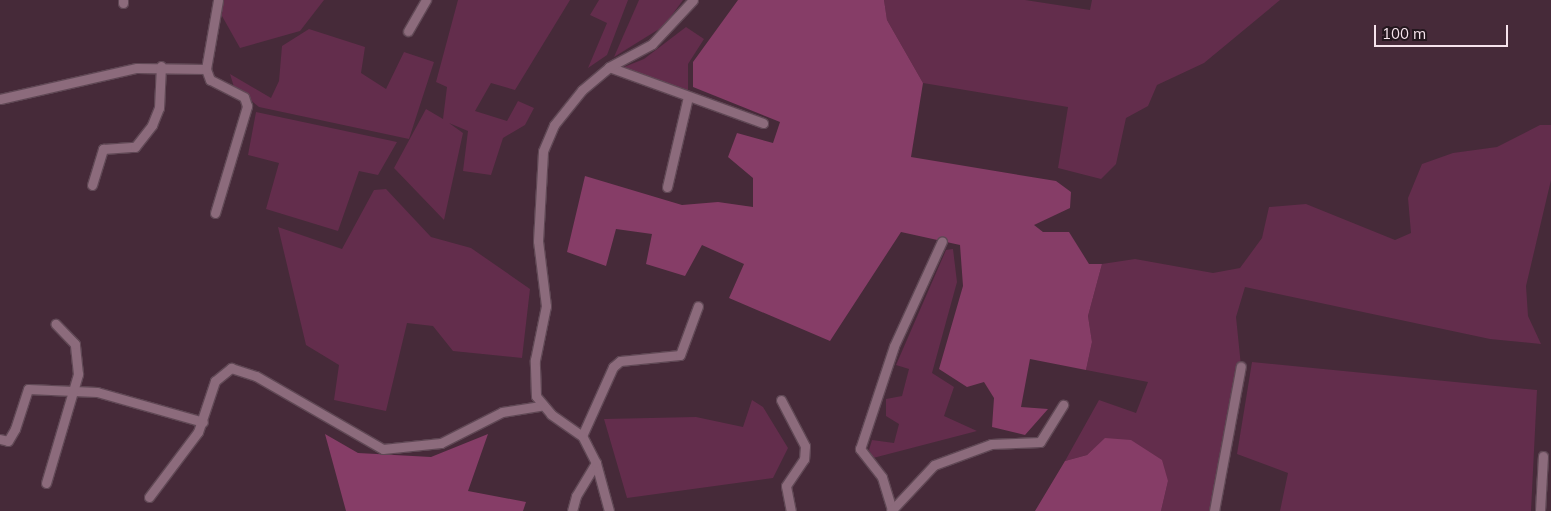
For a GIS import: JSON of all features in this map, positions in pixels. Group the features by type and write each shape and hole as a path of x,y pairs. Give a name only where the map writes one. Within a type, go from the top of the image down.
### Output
{"street":[{"path":"215,213 247,100 221,89 206,69 218,0"},
{"path":"408,31 426,0"},
{"path":"609,511 596,463 582,436 541,406 534,383 546,306 538,241 543,151 565,110 608,67 652,44 693,0"},
{"path":"0,99 27,89 161,66 206,69"},
{"path":"92,185 103,149 135,147 152,125 159,108 161,66"},
{"path":"608,67 763,123"},
{"path":"667,186 688,97"},
{"path":"892,511 882,477 860,449 894,346 942,241"},
{"path":"582,436 613,367 620,361 680,355 698,306"},
{"path":"46,483 75,392 75,344 56,324"},
{"path":"1214,511 1241,366"},
{"path":"149,497 203,422 215,381 230,368 256,376 384,449 442,443 502,412 541,406"},
{"path":"0,439 8,441 15,429 28,388 97,392 203,422"},
{"path":"781,400 805,446 804,459 786,486 791,511"},
{"path":"892,511 934,465 991,444 1040,442 1063,405"},
{"path":"1540,511 1543,456"},
{"path":"572,511 576,496 596,463"}],"shaded area":[{"path":"213,0 324,0 300,31 240,48"},
{"path":"458,0 570,0 515,90 491,83 475,111 507,121 518,101 534,108 525,125 503,138 491,175 463,171 468,131 449,123 463,133 444,220 394,168 426,109 443,119 447,87 436,82"},
{"path":"599,0 628,0 607,55 588,68 607,23 590,15"},
{"path":"639,0 683,0 664,26 614,57"},
{"path":"738,0 884,0 887,20 923,83 911,157 1056,181 1071,192 1070,208 1034,225 1043,232 1069,232 1089,264 1102,264 1088,316 1092,342 1086,370 1030,359 1021,407 1048,409 1025,435 992,427 994,398 984,382 967,387 939,369 963,286 960,245 901,232 830,341 729,298 744,264 702,245 685,276 646,264 652,234 616,229 606,266 567,252 585,176 682,205 718,202 753,207 753,178 728,157 737,133 773,143 780,122 693,87 693,62"},
{"path":"884,0 1025,0 1090,10 1092,0 1280,0 1204,63 1157,85 1148,106 1126,118 1116,164 1101,179 1058,168 1068,107 923,83 887,20"},
{"path":"686,27 704,39 688,64 688,92 624,67 644,59"},
{"path":"309,29 365,47 361,73 386,89 404,52 434,62 409,139 259,107 234,87 230,74 271,98 279,81 282,46"},
{"path":"256,112 397,142 378,175 359,171 338,231 266,209 279,163 248,155"},
{"path":"1540,125 1551,125 1551,180 1526,286 1528,316 1541,344 1490,339 1245,287 1236,317 1241,366 1214,511 1161,511 1168,481 1105,439 1087,455 1065,461 1099,400 1136,413 1148,382 1086,370 1092,342 1088,316 1102,264 1135,259 1213,273 1240,268 1262,238 1269,207 1306,204 1395,240 1411,233 1408,198 1422,164 1453,153 1497,147"},
{"path":"386,189 431,237 471,248 530,289 522,358 453,351 433,326 407,323 386,411 334,400 339,365 306,345 278,227 342,249 374,190"},
{"path":"953,249 957,282 932,373 954,387 944,416 977,431 873,458 869,450 872,440 894,443 899,424 886,416 886,399 902,396 909,369 896,365 946,250"},
{"path":"1252,362 1537,390 1531,511 1280,511 1288,473 1237,454"},
{"path":"752,400 763,407 788,448 773,478 627,498 604,419 696,417 743,427"},
{"path":"325,434 358,453 431,457 488,434 468,491 526,502 523,511 346,511"},
{"path":"1105,438 1131,440 1162,460 1168,481 1161,511 1035,511 1065,461 1087,455"}]}
